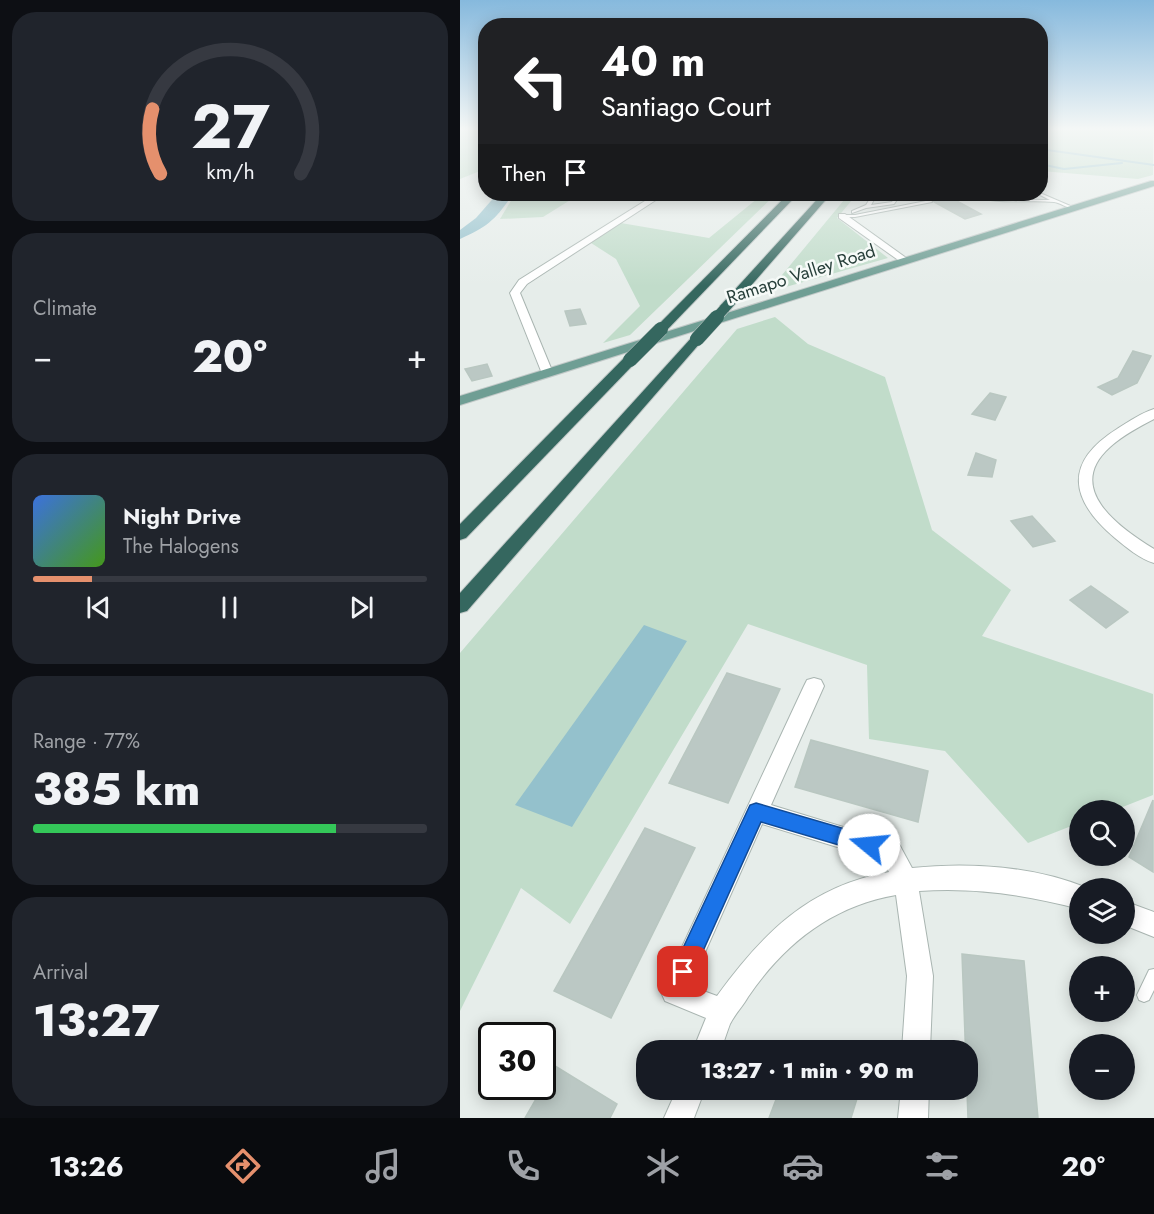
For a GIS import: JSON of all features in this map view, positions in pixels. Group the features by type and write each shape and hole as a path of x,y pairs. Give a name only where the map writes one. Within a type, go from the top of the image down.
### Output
{"highway":[{"path":"460,534 786,201"},
{"path":"460,606 820,201"}],"main road":[{"name":"Ramapo Valley Road","path":"460,400 1153,183"}],"street":[{"path":"547,373 515,293 516,289 523,282 650,201"},
{"path":"842,216 904,260"},
{"path":"1153,413 1101,448 1090,460 1085,472 1084,484 1096,511 1109,526 1153,557"},
{"path":"722,1012 674,992 814,686"},
{"path":"756,811 891,852 907,882 920,976 917,1040"},
{"path":"711,1040 722,1012 760,959 789,931 817,910 850,894 882,885 949,877 997,878 1069,894"},
{"path":"1135,918 1153,925"},
{"path":"679,1118 686,1100"},
{"path":"913,1118 914,1100"}],"lane":[{"path":"1048,199 1073,208"},
{"path":"866,207 870,201"},
{"path":"842,216 866,207 895,201"},
{"path":"842,216 855,216 931,201"},
{"path":"1048,201 1052,201"},
{"path":"1144,995 1153,975"}],"green space":[{"path":"511,201 569,201 543,217 500,219"},
{"path":"754,201 769,201 630,335 603,343 640,306 616,259 588,241 615,222 709,238"},
{"path":"843,201 851,201 837,218 888,258 768,292"},
{"path":"775,317 808,344 885,377 932,530 1011,590 982,636 1153,694 1153,795 1135,802 1135,800 1069,800 1069,827 1028,843 945,751 869,739 867,665 748,624 570,924 521,888 460,1011 460,653 737,329"}],"water":[{"path":"491,201 508,201 491,221 460,239 460,230 476,218"},
{"path":"644,625 687,641 572,827 515,805"}],"building":[{"path":"957,201 981,214 965,219 934,202"},
{"path":"580,309 586,324 570,326 565,311"},
{"path":"1133,351 1151,356 1137,383 1112,395 1098,387 1118,378"},
{"path":"487,364 492,376 472,381 465,369"},
{"path":"990,393 1006,397 995,420 972,414"},
{"path":"976,453 996,460 992,477 968,475"},
{"path":"1032,516 1055,541 1033,547 1011,521"},
{"path":"1091,586 1128,612 1106,628 1070,600"},
{"path":"727,673 780,689 728,803 669,783"},
{"path":"811,740 928,771 918,822 795,787"},
{"path":"1153,800 1153,872 1135,861 1135,843"},
{"path":"645,828 695,848 611,1018 554,991"},
{"path":"962,954 1024,961 1038,1118 968,1118 967,1100 978,1100 978,1040 965,1040"},
{"path":"556,1067 617,1104 610,1118 525,1118 535,1100 556,1100"},
{"path":"776,1100 857,1100 851,1118 769,1118"}],"route":[{"path":"683,972 756,811 869,845"}]}
